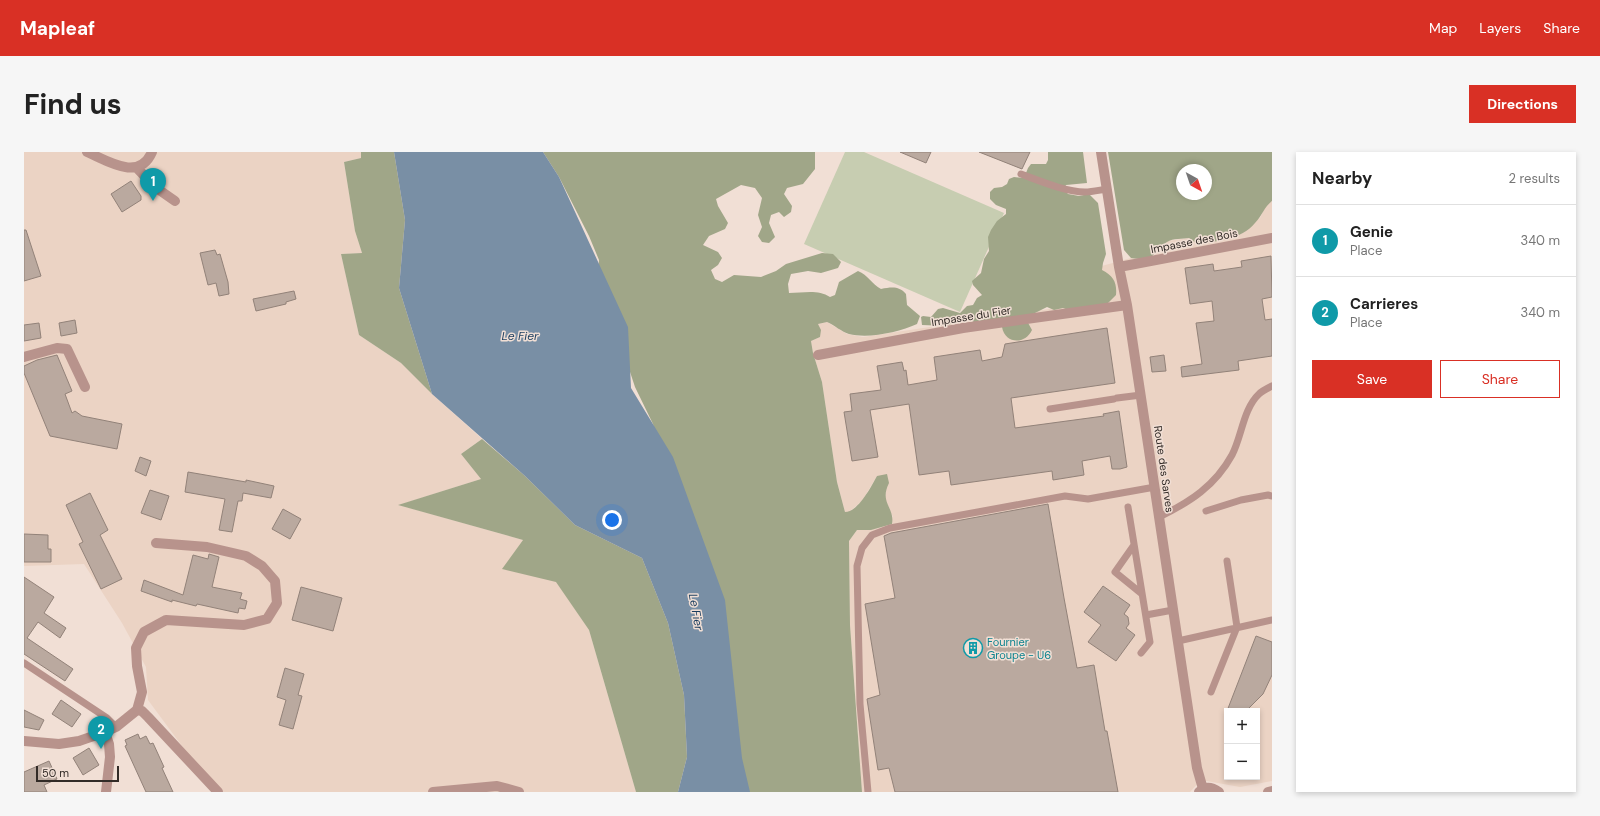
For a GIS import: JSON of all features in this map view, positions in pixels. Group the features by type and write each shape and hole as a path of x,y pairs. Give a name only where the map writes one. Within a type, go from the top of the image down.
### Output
{"street":[{"path":"87,152 126,168 137,168 147,161 152,152"},
{"name":"Route des Sarves","path":"1101,152 1141,394 1201,790"},
{"path":"137,168 155,187 175,201"},
{"name":"Impasse des Bois","path":"1120,267 1272,238"},
{"name":"Impasse du Fier","path":"818,355 963,328 1127,305"},
{"path":"24,358 57,348 67,349 85,387"},
{"path":"24,741 68,744 105,732 116,726 137,710 142,692 137,666 136,648 144,632 166,620 244,626 267,618 277,603 276,581 262,566 246,556 207,547 156,543"},
{"path":"137,710 148,717 218,792"},
{"path":"105,732 109,744 110,757 106,792"},
{"path":"433,792 497,786 519,792"},
{"path":"1201,790 1213,788 1219,792"},
{"path":"1268,792 1272,791"}],"lane":[{"path":"1021,174 1045,183 1071,190 1084,192 1107,189"},
{"path":"1159,517 1183,506 1218,477 1232,454 1248,411 1259,394 1272,386"},
{"path":"1050,409 1141,394"},
{"path":"868,792 860,704 857,566 862,548 872,535 890,528 1065,496 1088,499 1155,487"},
{"path":"1206,512 1241,500 1268,495 1272,496"},
{"path":"1128,507 1150,642 1141,653"},
{"path":"1134,546 1115,572 1142,594"},
{"path":"1211,692 1237,627 1227,561"},
{"path":"1146,615 1173,610"},
{"path":"1178,641 1271,618"},
{"path":"24,663 107,718 116,726"}],"shaded area":[{"path":"24,152 361,152 361,158 344,162 355,231 362,253 341,254 359,335 401,363 432,394 482,439 461,454 481,479 399,505 523,540 503,569 556,581 589,630 636,792 216,792 148,700 146,667 122,623 84,564 24,566"},
{"path":"1272,201 1272,781 1240,787 1201,780 1190,792 862,792 850,625 849,541 857,530 871,530 893,517 885,499 886,490 877,476 862,501 849,512 845,512 837,482 822,382 811,341 820,337 818,324 827,322 847,334 863,337 1102,301 1098,267 1131,258 1144,260 1154,256 1168,241 1189,238 1193,241 1260,218 1266,205"}],"green space":[{"path":"361,152 394,152 405,220 399,288 432,394 401,363 359,335 341,254 362,253 355,231 344,162 361,158"},
{"path":"543,152 815,152 815,169 803,184 787,188 784,194 792,206 791,212 784,217 779,212 771,215 769,223 775,237 769,243 762,242 758,236 762,227 758,215 762,198 755,188 741,185 716,199 718,206 728,223 725,229 709,236 703,245 718,252 722,258 718,265 711,270 715,279 722,282 734,275 761,277 776,271 786,264 822,253 833,254 841,262 838,268 821,273 808,271 791,274 788,284 789,293 815,292 830,297 835,295 839,282 858,271 881,289 895,288 903,291 906,294 907,305 920,316 917,324 902,330 866,336 849,334 827,322 818,324 821,330 820,337 811,341 822,382 837,482 845,512 850,511 859,504 877,476 887,474 889,483 886,490 886,500 891,513 892,524 871,530 857,530 849,541 850,625 862,792 744,792 653,424 635,387 598,275 599,260 589,236 559,177"},
{"path":"845,152 864,152 1004,213 960,312 804,244"},
{"path":"1048,152 1083,152 1087,183 1066,185 1064,189 1068,194 1079,196 1089,194 1098,203 1106,254 1102,270 1114,280 1116,295 1106,305 1071,311 1063,308 1054,310 1047,307 1029,316 1027,321 1032,330 1029,335 1020,340 1007,337 1002,327 974,322 967,319 958,320 947,326 922,325 921,317 923,316 931,317 938,309 943,308 960,313 967,306 973,305 977,298 982,295 973,285 972,281 981,273 984,259 989,251 988,237 991,230 997,221 1006,214 1006,209 996,205 990,199 990,192 994,188 1002,187 1007,184 1009,179 1014,177 1024,178 1031,164 1046,164 1048,160"},
{"path":"1108,152 1272,152 1272,201 1249,229 1236,236 1220,241 1197,244 1189,238 1172,240 1162,246 1150,258 1131,258 1124,250"},
{"path":"482,439 525,476 575,525 642,558 668,623 684,695 687,757 678,792 636,792 589,630 556,582 502,569 523,540 398,505 481,479 461,454"}],"water":[{"name":"Le Fier","path":"394,152 543,152 559,177 628,327 631,388 673,457 725,600 742,758 750,792 678,792 687,757 684,695 668,623 642,558 575,525 525,476 432,394 399,288 405,220"}],"building":[{"path":"900,152 931,152 926,163"},
{"path":"979,152 1030,152 1022,169"},
{"path":"131,181 141,196 141,200 122,212 111,194"},
{"path":"24,230 26,230 41,276 24,281"},
{"path":"215,250 217,255 220,254 228,282 229,294 219,296 216,283 208,285 200,253"},
{"path":"1271,256 1272,297 1262,299 1265,320 1272,319 1272,356 1238,361 1239,370 1182,377 1181,367 1202,364 1196,323 1214,321 1212,301 1190,304 1185,268 1213,264 1214,271 1242,267 1241,261"},
{"path":"294,291 296,299 286,302 286,304 256,311 253,299"},
{"path":"75,320 77,333 61,336 59,323"},
{"path":"39,323 41,338 24,341 24,325"},
{"path":"1107,328 1115,383 1011,398 1015,428 1104,416 1103,414 1119,411 1127,467 1112,469 1110,456 1082,461 1084,475 1053,480 1052,471 951,485 949,471 919,475 909,404 870,410 878,457 852,461 844,412 852,411 850,394 881,390 877,366 902,362 904,371 906,370 908,385 937,380 934,357 980,350 982,361 1002,357 1005,344"},
{"path":"57,355 72,391 65,394 72,413 75,411 82,416 122,424 117,449 50,436 24,373 24,366 37,360"},
{"path":"1164,355 1166,371 1152,372 1150,357"},
{"path":"140,457 151,461 146,476 135,471"},
{"path":"188,472 246,482 246,480 274,486 271,498 243,493 242,501 238,501 232,532 219,530 225,499 185,492"},
{"path":"150,490 169,496 161,520 141,513"},
{"path":"90,493 108,530 100,535 122,579 101,589 79,544 83,542 66,505"},
{"name":"Fournier Groupe - U6","path":"1048,504 1077,668 1094,665 1105,731 1107,731 1118,792 895,792 889,768 878,770 867,699 880,695 865,604 895,598 884,536 891,533"},
{"path":"283,509 301,519 290,539 272,529"},
{"path":"24,534 48,535 48,549 51,549 51,562 24,562"},
{"path":"209,554 219,557 212,587 242,593 240,599 247,601 245,609 239,608 238,613 197,604 196,606 172,600 172,602 141,591 144,580 183,595 193,555 208,559"},
{"path":"24,577 54,597 44,613 66,628 60,638 38,622 27,638 73,669 65,681 24,654"},
{"path":"1103,586 1130,605 1124,614 1128,617 1129,624 1126,628 1135,635 1116,661 1088,642 1101,625 1084,612"},
{"path":"301,587 342,598 333,631 292,620"},
{"path":"1256,636 1272,642 1272,675 1263,694 1249,708 1228,708"},
{"path":"285,668 304,674 298,695 302,696 293,729 279,725 286,700 277,697"},
{"path":"61,700 81,714 72,727 52,714"},
{"path":"24,710 44,720 39,730 24,727"},
{"path":"138,734 140,739 146,736 150,744 153,743 173,792 146,792 125,746 127,745 125,740"},
{"path":"89,748 99,765 83,775 73,758"},
{"path":"49,761 57,779 44,785 47,792 24,792 24,772"}],"place":[{"name":"Genie","path":"153,201"},
{"name":"Fournier Groupe - U6","path":"973,648"},
{"name":"Carrieres","path":"101,749"}]}
